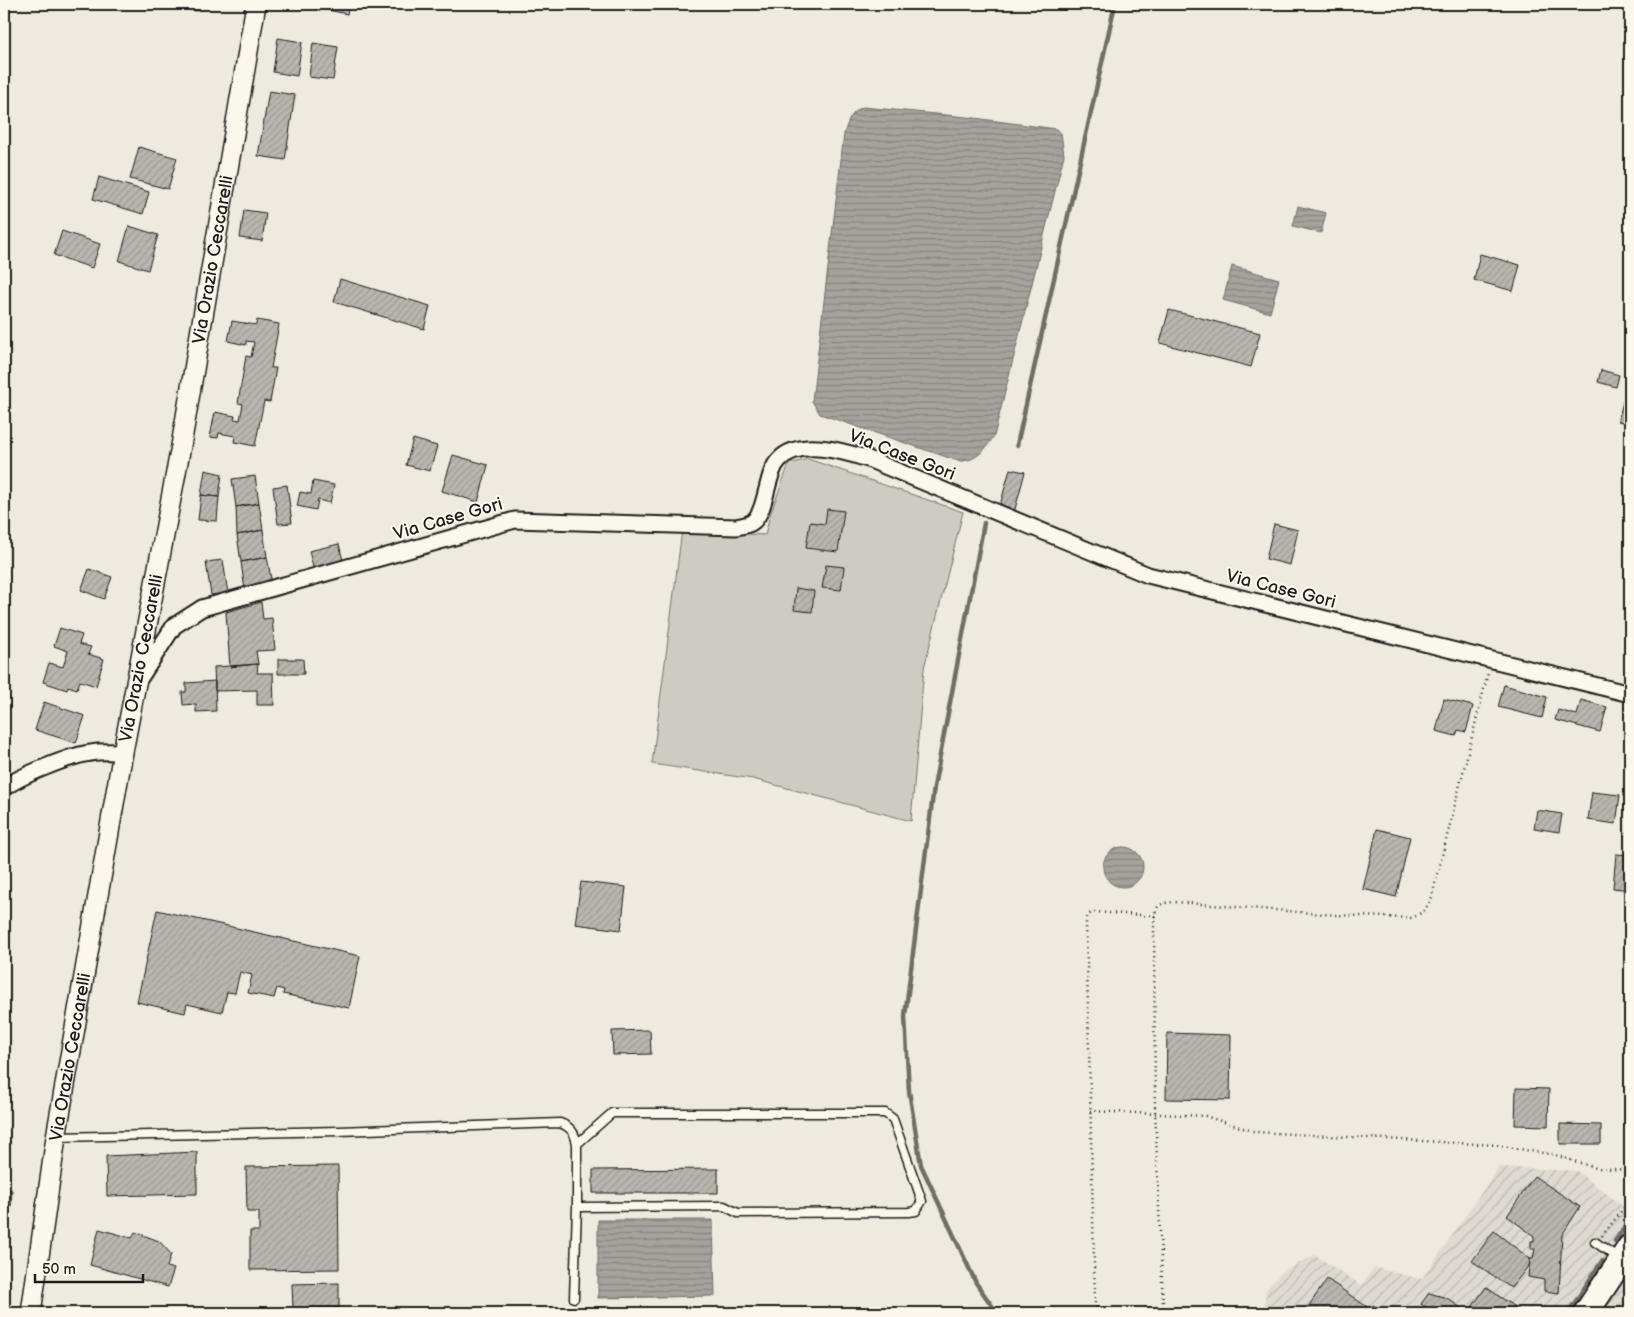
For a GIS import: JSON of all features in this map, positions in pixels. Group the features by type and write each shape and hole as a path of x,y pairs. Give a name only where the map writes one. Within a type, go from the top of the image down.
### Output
{"main road":[{"path":"1586,1313 1627,1255"}],"street":[{"name":"Via Orazio Ceccarelli","path":"31,1313 56,1138 123,752 181,446 256,4"},
{"name":"Via Case Gori","path":"136,684 174,626 202,608 516,520 744,526 752,523 761,510 774,468 779,459 789,453 802,449 818,448 835,450 868,459 1148,575 1630,694"},
{"path":"4,788 24,776 80,755 92,752 123,752"}],"lane":[{"path":"577,1207 724,1206 738,1212 909,1212 916,1211 922,1201 894,1119 885,1113 612,1113 578,1144"},
{"path":"56,1138 560,1123 571,1129 578,1144 574,1298"},
{"path":"1596,1243 1627,1255"}],"path":[{"path":"1155,916 1094,912 1090,913 1087,917 1096,1307 1100,1310 1158,1311 1162,1310 1163,1305 1156,1113 1155,916 1157,907 1163,903 1176,902 1336,915 1410,918 1419,916 1431,900 1491,660"},
{"path":"1090,1112 1205,1116 1256,1132 1496,1146 1555,1155 1596,1168 1630,1170"},
{"path":"1596,1243 1630,1200"}],"shaded area":[{"path":"863,107 967,117 1056,129 1061,133 1064,155 994,436 979,454 964,461 958,461 820,414 812,401 844,134 850,117"},
{"path":"1298,206 1326,213 1321,233 1293,226"},
{"path":"1232,266 1279,279 1270,313 1223,300"},
{"path":"808,459 963,512 924,668 911,821 753,779 652,764 682,530 765,535 770,515 789,464"},
{"path":"1127,847 1134,850 1140,856 1143,867 1142,875 1134,884 1127,887 1119,887 1112,884 1104,875 1103,863 1106,856 1115,848"},
{"path":"1499,1167 1577,1171 1630,1212 1630,1313 1264,1313 1266,1290 1282,1272 1315,1255 1361,1285 1375,1268 1422,1279"},
{"path":"598,1220 713,1220 715,1296 598,1298"}],"building":[{"path":"172,4 199,4 198,11 172,7"},
{"path":"299,4 349,4 347,14"},
{"path":"278,38 302,42 297,76 273,72"},
{"path":"313,43 338,47 333,80 309,77"},
{"path":"269,91 295,95 285,160 258,156"},
{"path":"139,147 177,158 168,189 130,179"},
{"path":"99,177 149,192 143,214 93,199"},
{"path":"244,210 266,213 262,241 240,238"},
{"path":"129,226 158,235 148,270 119,261"},
{"path":"62,231 100,244 92,268 54,255"},
{"path":"1480,254 1520,265 1513,291 1474,280"},
{"path":"340,279 430,306 424,329 334,302"},
{"path":"1169,310 1260,333 1251,367 1160,343"},
{"path":"257,320 279,324 271,368 276,368 270,402 264,401 255,446 234,442 235,436 219,433 218,438 210,437 215,412 235,416 234,419 240,420 243,404 238,403 246,356 251,357 254,342 246,341 246,345 228,341 232,321 256,325"},
{"path":"1601,370 1619,375 1616,387 1598,382"},
{"path":"1626,390 1630,391 1630,424 1618,421"},
{"path":"413,439 437,446 430,471 406,465"},
{"path":"453,455 488,465 478,502 442,491"},
{"path":"1010,469 1025,472 1014,513 999,509"},
{"path":"205,470 222,474 219,497 201,495"},
{"path":"255,476 259,503 236,507 232,479"},
{"path":"313,481 334,485 330,503 318,500 316,510 297,506 300,492 311,494"},
{"path":"287,485 292,523 278,524 273,487"},
{"path":"201,495 219,497 217,521 198,520"},
{"path":"259,503 263,530 237,535 236,507"},
{"path":"827,509 844,511 838,552 806,548 810,522 825,524"},
{"path":"1274,524 1298,530 1290,565 1266,559"},
{"path":"263,530 267,557 241,562 237,535"},
{"path":"339,544 344,565 314,571 309,551"},
{"path":"267,557 272,584 245,590 241,562"},
{"path":"223,560 228,593 211,595 206,562"},
{"path":"826,565 844,567 841,590 822,588"},
{"path":"89,569 112,577 104,599 81,590"},
{"path":"796,588 814,591 812,612 794,610"},
{"path":"261,602 263,619 272,618 275,650 256,651 258,664 230,667 226,612"},
{"path":"60,628 82,635 79,644 91,647 88,654 104,659 96,686 80,681 77,689 68,686 67,690 43,682 49,663 63,667 68,651 54,646"},
{"path":"278,659 303,659 304,674 278,674"},
{"path":"258,664 257,673 273,673 274,705 257,705 257,690 215,691 214,667"},
{"path":"215,681 216,711 196,712 196,704 183,705 182,692 186,692 186,683"},
{"path":"1504,685 1547,697 1542,718 1498,707"},
{"path":"1444,699 1473,706 1466,732 1458,730 1456,736 1436,731"},
{"path":"1581,700 1607,707 1600,732 1555,720 1558,710 1577,715"},
{"path":"44,702 85,716 76,743 35,730"},
{"path":"1592,792 1620,795 1616,824 1588,820"},
{"path":"1537,810 1562,814 1559,832 1534,828"},
{"path":"1377,829 1410,837 1396,897 1363,889"},
{"path":"1616,854 1630,855 1630,890 1613,888"},
{"path":"581,882 626,887 621,930 575,924"},
{"path":"157,910 360,956 349,1008 283,994 284,990 277,988 274,998 248,993 252,975 240,972 235,993 227,992 222,1012 187,1004 185,1013 137,1002"},
{"path":"650,1030 651,1054 613,1055 612,1031"},
{"path":"1167,1033 1231,1035 1230,1100 1166,1099"},
{"path":"1516,1088 1549,1089 1548,1126 1515,1125"},
{"path":"1560,1124 1601,1125 1601,1144 1560,1144"},
{"path":"197,1152 197,1194 107,1196 106,1156"},
{"path":"338,1166 339,1269 250,1270 250,1231 259,1231 259,1212 247,1212 246,1167"},
{"path":"718,1169 718,1193 593,1193 593,1170"},
{"path":"4,1176 7,1176 6,1190 12,1190 11,1206 4,1206"},
{"path":"1534,1176 1580,1207 1562,1235 1559,1293 1544,1291 1544,1280 1528,1277 1530,1259 1533,1259 1535,1249 1531,1249 1531,1241 1534,1241 1534,1236 1507,1216"},
{"path":"99,1229 132,1238 135,1232 159,1241 171,1254 167,1267 174,1269 168,1287 90,1265"},
{"path":"1494,1231 1530,1259 1530,1264 1511,1288 1472,1261"},
{"path":"1327,1279 1370,1309 1373,1305 1386,1313 1304,1313"},
{"path":"339,1283 339,1308 293,1309 292,1284"},
{"path":"1486,1287 1523,1313 1481,1313 1472,1307"},
{"path":"1429,1293 1447,1298 1468,1313 1434,1313 1421,1304"},
{"path":"645,1308 701,1308 701,1313 645,1313"}],"waterway":[{"path":"1017,445 1115,4"},
{"path":"984,523 934,787 905,1016 909,1091 921,1165 976,1283 997,1313"},
{"path":"1615,1241 1630,1219"},
{"path":"1568,1313 1602,1261"}]}
